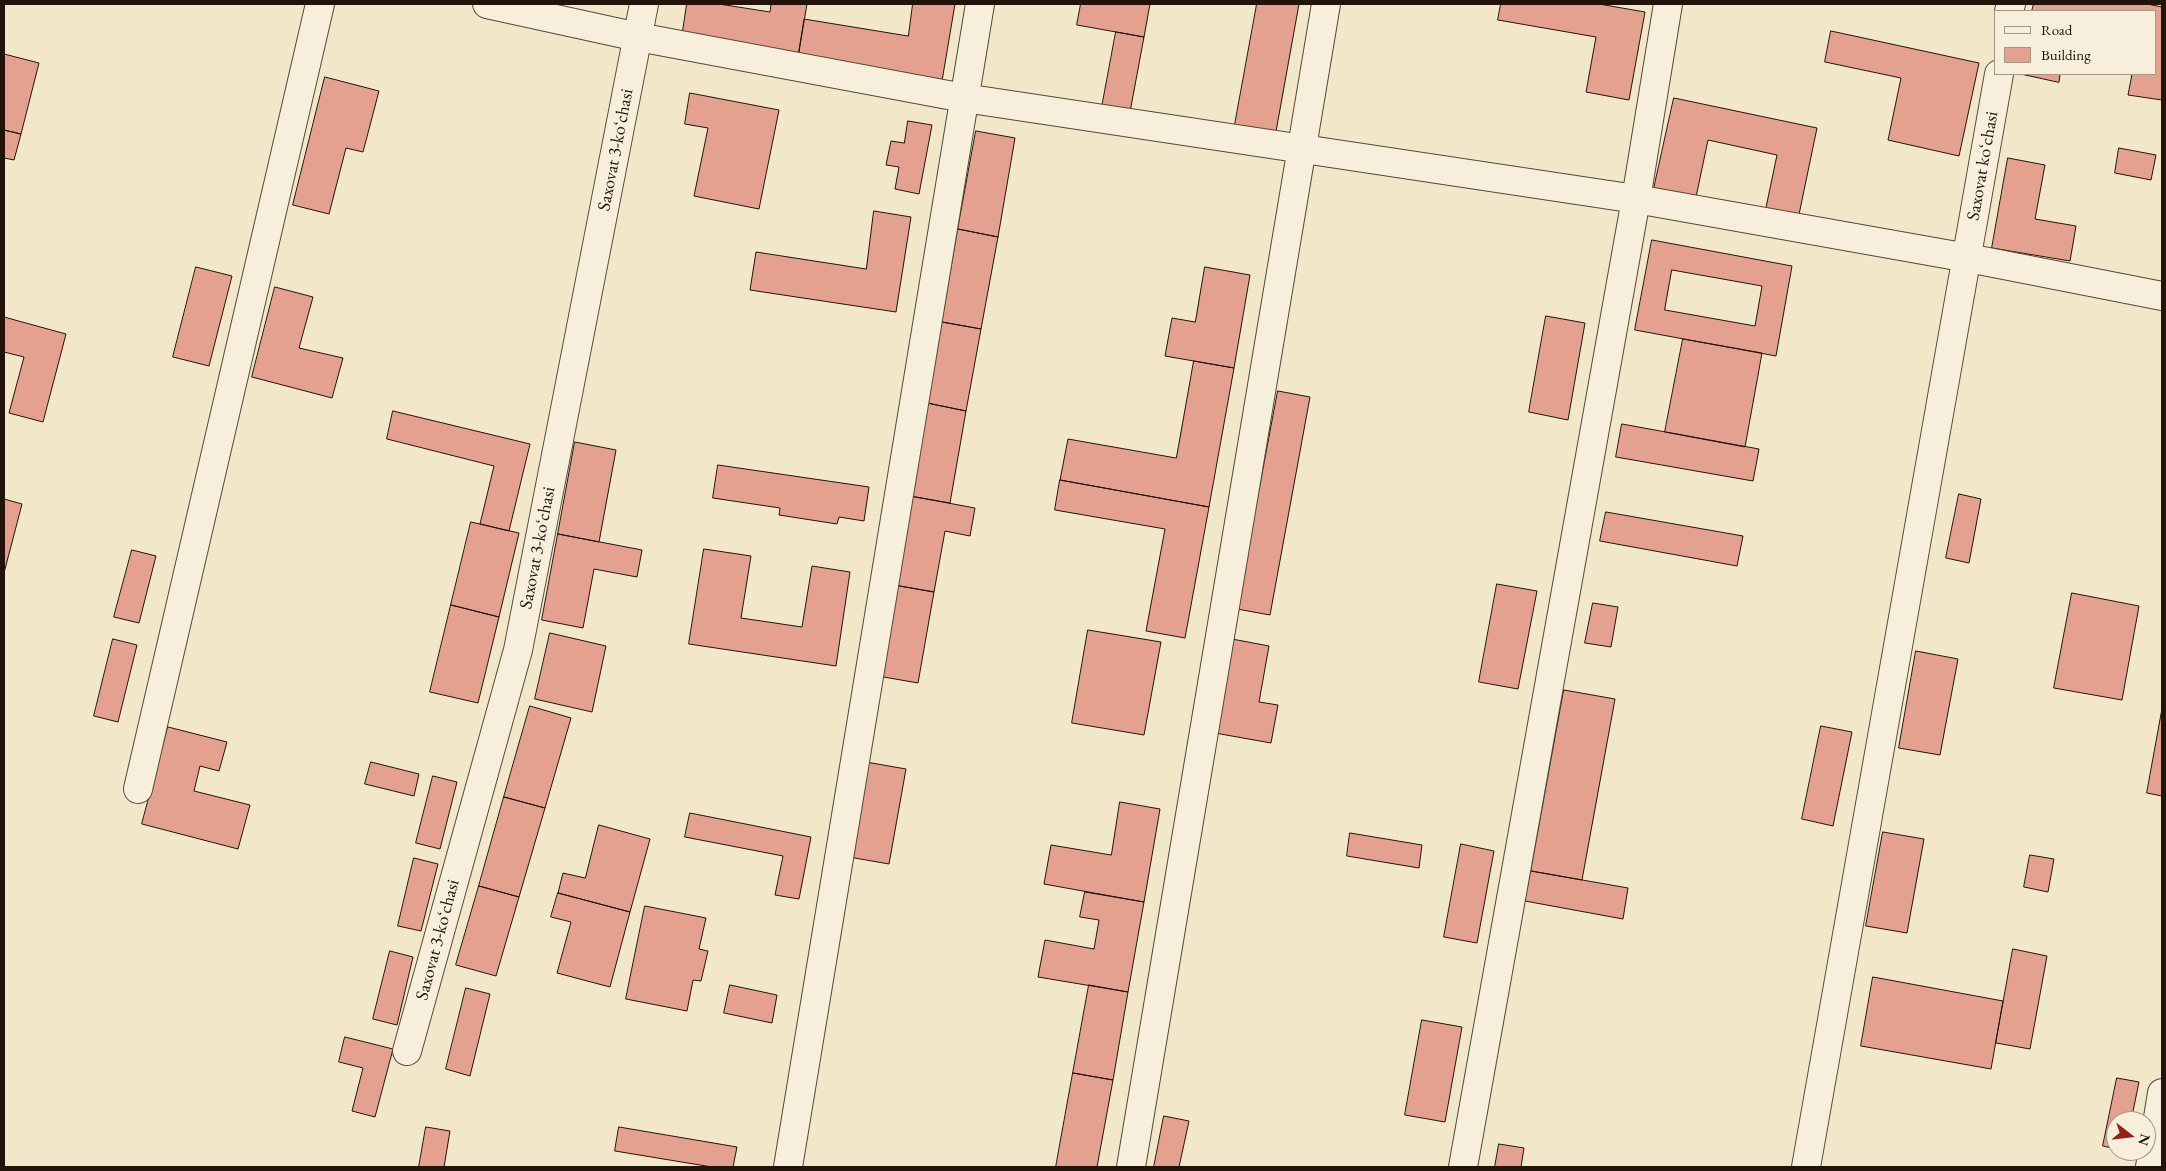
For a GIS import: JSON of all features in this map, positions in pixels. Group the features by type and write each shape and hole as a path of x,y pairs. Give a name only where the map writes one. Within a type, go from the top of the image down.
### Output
{"street":[{"path":"138,788 320,4"},
{"path":"487,4 638,37 964,98 1636,199 1968,258 2162,296"},
{"path":"638,37 644,4"},
{"path":"788,1167 980,4"},
{"path":"1132,1167 1326,4"},
{"path":"1463,1167 1636,199 1668,4"},
{"name":"Saxovat 3-koʻchasi","path":"407,1051 518,650 638,37"},
{"name":"Saxovat koʻchasi","path":"1806,1167 1999,75"},
{"path":"2150,1167 2162,1093"}],"building":[{"path":"687,4 719,4 770,12 771,4 807,4 798,57 682,38"},
{"path":"913,4 955,4 942,81 798,57 804,19 908,36"},
{"path":"1081,4 1150,4 1144,37 1077,25"},
{"path":"1257,4 1299,4 1275,137 1234,130"},
{"path":"1501,4 1599,4 1645,12 1629,100 1586,92 1596,37 1498,20"},
{"path":"2034,4 2147,4 2162,7 2162,100 2128,95 2132,75 2156,75 2156,10 2032,10"},
{"path":"1831,31 1979,63 1959,156 1888,140 1901,78 1825,62"},
{"path":"1116,32 1144,37 1130,112 1102,107"},
{"path":"4,54 39,63 21,134 4,130"},
{"path":"2026,75 2060,75 2059,82"},
{"path":"325,77 379,91 363,152 346,148 329,214 293,205"},
{"path":"690,93 779,110 759,209 694,196 708,128 685,124"},
{"path":"1674,98 1817,128 1797,224 1764,217 1777,155 1708,140 1695,202 1653,193"},
{"path":"908,121 932,125 919,194 895,189 899,167 886,165 891,141 904,143"},
{"path":"4,130 21,134 14,160 4,158"},
{"path":"976,131 1015,138 998,237 958,229"},
{"path":"2119,148 2156,155 2151,180 2115,173"},
{"path":"2008,158 2045,165 2035,219 2076,226 2070,261 1992,248"},
{"path":"874,211 911,217 896,312 750,290 756,252 866,269"},
{"path":"958,229 998,237 981,329 942,322"},
{"path":"1652,240 1792,266 1776,356 1635,330","holes":["1672,270 1762,286 1755,326 1665,310"]},
{"path":"196,267 232,276 209,366 173,357"},
{"path":"1205,267 1250,275 1234,368 1165,356 1172,318 1195,322"},
{"path":"275,287 313,297 299,348 343,358 332,398 252,377"},
{"path":"1546,316 1585,323 1568,420 1529,412"},
{"path":"4,317 66,334 43,422 9,413 24,357 4,352"},
{"path":"942,322 981,329 966,411 927,403"},
{"path":"1683,339 1762,353 1745,447 1665,432"},
{"path":"1194,361 1234,368 1209,507 1060,480 1068,439 1176,458"},
{"path":"1278,391 1310,397 1270,615 1237,609"},
{"path":"927,403 966,411 950,503 910,496"},
{"path":"393,411 530,444 509,531 480,524 494,466 387,439"},
{"path":"1622,424 1759,449 1753,481 1616,457"},
{"path":"575,442 616,450 599,542 558,534"},
{"path":"718,465 869,487 864,521 839,517 837,524 779,515 780,508 713,498"},
{"path":"1060,480 1209,507 1185,638 1146,631 1165,529 1055,510"},
{"path":"1959,494 1981,499 1969,563 1946,558"},
{"path":"910,496 975,508 970,536 945,531 934,592 894,585"},
{"path":"4,499 22,504 4,573"},
{"path":"1606,512 1743,536 1737,566 1600,541"},
{"path":"471,522 519,533 499,617 451,605"},
{"path":"558,534 642,550 637,577 594,569 583,628 542,620"},
{"path":"704,549 751,556 741,618 802,627 812,566 850,572 836,666 689,644"},
{"path":"132,550 156,556 139,623 114,617"},
{"path":"1497,584 1537,591 1518,689 1479,682"},
{"path":"894,585 934,592 918,683 878,676"},
{"path":"2072,593 2139,606 2122,700 2054,688"},
{"path":"1593,603 1618,607 1611,647 1585,643"},
{"path":"451,605 499,617 478,703 430,692"},
{"path":"1088,630 1161,642 1144,735 1072,723"},
{"path":"550,633 606,646 592,712 535,699"},
{"path":"113,639 137,645 118,722 94,716"},
{"path":"1232,639 1269,646 1259,702 1278,705 1271,743 1215,733"},
{"path":"1916,651 1958,659 1940,755 1899,748"},
{"path":"1564,690 1615,699 1582,880 1531,871"},
{"path":"530,706 571,718 545,808 504,797"},
{"path":"2162,709 2162,796 2147,793"},
{"path":"1821,726 1852,732 1833,826 1802,819"},
{"path":"168,727 227,742 219,771 200,766 194,791 250,805 238,849 142,824"},
{"path":"371,762 419,774 414,796 365,784"},
{"path":"866,762 906,769 889,864 849,857"},
{"path":"433,776 457,782 440,849 416,843"},
{"path":"504,797 545,808 519,897 479,886"},
{"path":"1120,802 1160,809 1144,902 1044,884 1051,845 1111,855"},
{"path":"690,813 811,837 799,899 775,895 783,856 685,837"},
{"path":"599,825 650,839 630,912 558,893 563,873 585,878"},
{"path":"1883,832 1924,839 1907,933 1866,926"},
{"path":"1350,833 1422,845 1419,868 1347,856"},
{"path":"1461,844 1494,851 1477,943 1444,937"},
{"path":"2030,855 2054,859 2048,892 2024,887"},
{"path":"414,858 438,864 421,931 398,926"},
{"path":"1531,871 1628,888 1623,919 1525,901"},
{"path":"479,886 519,897 496,976 456,965"},
{"path":"1085,892 1144,902 1128,992 1038,977 1045,940 1094,949 1099,920 1080,917"},
{"path":"558,893 630,912 610,987 557,973 571,922 551,917"},
{"path":"645,906 706,918 699,949 708,951 701,981 693,980 687,1011 626,999"},
{"path":"2013,949 2047,956 2030,1049 1996,1043"},
{"path":"390,951 413,957 397,1025 373,1019"},
{"path":"1873,977 2003,1001 1991,1069 1861,1046"},
{"path":"730,985 777,995 772,1023 724,1013"},
{"path":"1089,985 1128,992 1113,1080 1073,1073"},
{"path":"466,988 490,994 470,1076 446,1069"},
{"path":"1422,1020 1462,1027 1445,1122 1405,1115"},
{"path":"345,1037 393,1049 375,1117 352,1111 363,1068 339,1062"},
{"path":"1073,1073 1113,1080 1097,1167 1056,1167"},
{"path":"2117,1078 2139,1082 2133,1111 2110,1111"},
{"path":"1164,1116 1189,1121 1179,1167 1154,1167"},
{"path":"426,1127 450,1131 444,1167 419,1167"},
{"path":"619,1127 737,1147 733,1167 712,1167 615,1151"},
{"path":"2106,1131 2106,1147 2103,1146"},
{"path":"1499,1144 1524,1148 1521,1167 1495,1167"}]}
